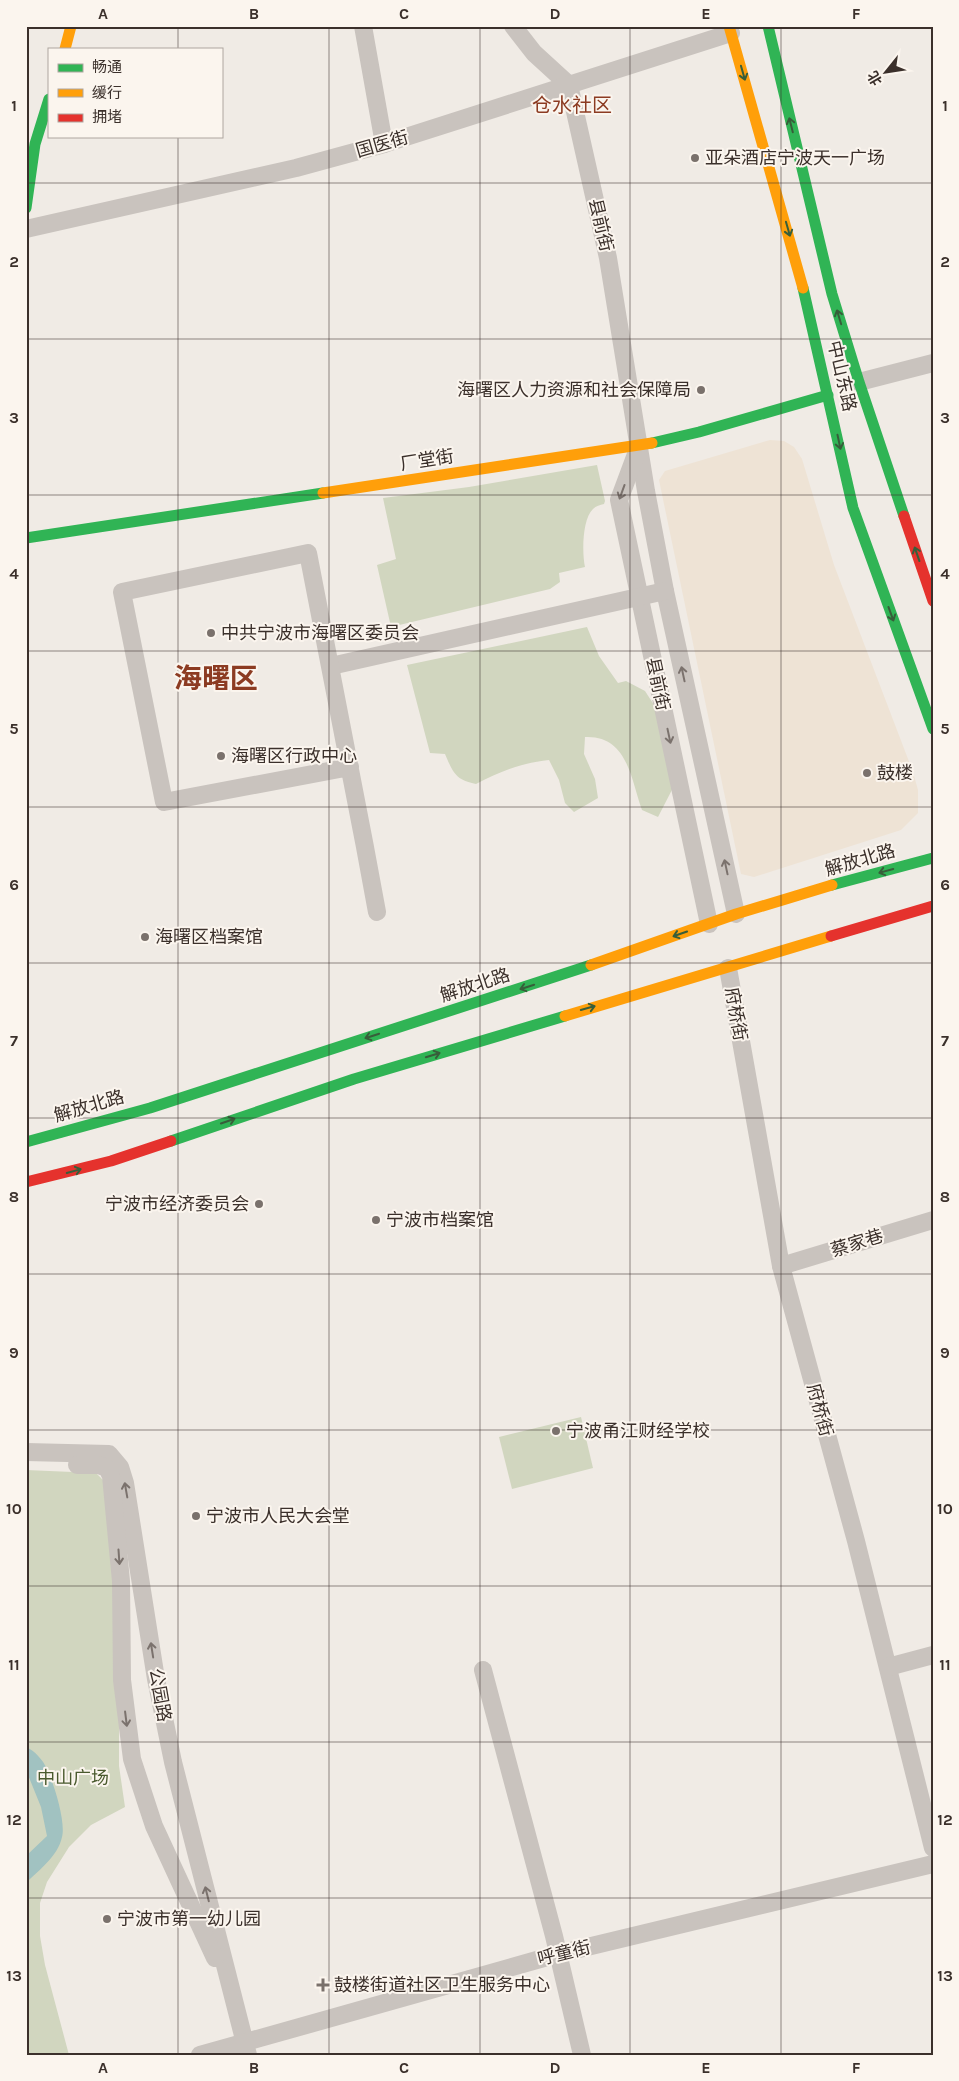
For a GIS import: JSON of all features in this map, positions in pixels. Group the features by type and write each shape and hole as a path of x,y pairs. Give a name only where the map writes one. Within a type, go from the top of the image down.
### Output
{"main road":[{"path":"64,48 72,26"},
{"name":"中山东路","path":"768,26 832,294 859,382 933,600"},
{"name":"中山东路","path":"730,30 790,236 854,508 933,729"},
{"path":"26,208 35,144 48,103"},
{"name":"厂堂街","path":"26,538 639,446 699,432 828,394"},
{"name":"解放北路","path":"26,1142 168,1102 570,973 736,914 933,858"},
{"path":"26,1182 111,1161 354,1078 933,906"}],"street":[{"path":"363,26 384,144"},
{"path":"513,26 534,53 569,85"},
{"name":"国医街","path":"26,229 296,168 384,144 569,85 730,30"},
{"name":"县前街","path":"569,85 608,258 665,592 736,914"},
{"path":"859,382 933,363"},
{"name":"县前街","path":"639,446 619,500 709,924"},
{"path":"350,767 164,802 122,592 308,553 331,666 350,767 377,912"},
{"path":"331,666 639,596 665,592"},
{"name":"府桥街","path":"728,968 781,1266 856,1541 933,1848"},
{"name":"蔡家巷","path":"781,1266 933,1220"},
{"name":"公园路","path":"26,1452 109,1454 120,1467 125,1483 156,1679 172,1762 247,2049"},
{"name":"公园路","path":"26,1464 99,1465 107,1468 111,1476 121,1581 122,1680 132,1759 154,1826 222,1972 241,2024 247,2049"},
{"path":"888,1666 933,1654"},
{"path":"483,1670 558,1954 582,2055"},
{"name":"呼童街","path":"200,2055 247,2049 558,1954 933,1864"}],"green space":[{"path":"597,465 605,501 604,504 593,509 587,520 583,546 585,567 559,573 560,582 550,589 391,627 377,565 396,559 383,498 469,487"},
{"path":"587,627 599,656 618,683 626,681 645,691 656,708 676,782 658,817 642,810 626,762 619,751 610,743 599,738 585,737 584,754 595,779 598,798 574,812 565,803 559,780 549,760 511,768 476,784 456,775 445,754 430,753 407,665"},
{"path":"581,1417 593,1468 512,1489 499,1437"},
{"name":"中山广场","path":"26,1470 96,1473 104,1481 113,1575 119,1717 119,1766 125,1807 91,1825 69,1847 47,1882 40,1903 40,1936 45,1965 69,2055 26,2055"}],"shaded area":[{"path":"770,440 784,441 794,447 802,459 834,565 913,772 918,790 918,813 901,830 754,877 741,874 659,480 665,471"}],"water":[{"path":"26,1747 38,1756 47,1769 59,1803 63,1830 57,1850 26,1883 26,1856 47,1836 41,1807 26,1770"}],"traffic: fast":[{"path":"768,26 832,294 904,516"},
{"path":"26,208 35,144 48,102"},
{"path":"803,288 853,508 933,729"},
{"path":"652,443 699,432 828,395"},
{"path":"26,538 323,493"},
{"path":"832,885 933,858"},
{"path":"26,1142 150,1108 591,965"},
{"path":"171,1141 354,1079 565,1016"}],"traffic: slow":[{"path":"65,48 71,26"},
{"path":"729,26 803,288"},
{"path":"323,493 652,443"},
{"path":"591,965 736,914 832,885"},
{"path":"565,1016 831,936"}],"traffic: jam":[{"path":"904,516 933,601"},
{"path":"831,936 933,906"},
{"path":"26,1182 111,1161 171,1141"}],"place":[{"name":"亚朵酒店宁波天一广场","path":"695,158"},
{"name":"海曙区人力资源和社会保障局","path":"701,390"},
{"name":"中共宁波市海曙区委员会","path":"211,633"},
{"name":"海曙区行政中心","path":"221,756"},
{"name":"鼓楼","path":"867,773"},
{"name":"海曙区档案馆","path":"145,937"},
{"name":"宁波市经济委员会","path":"259,1204"},
{"name":"宁波市档案馆","path":"376,1220"},
{"name":"宁波甬江财经学校","path":"556,1431"},
{"name":"宁波市人民大会堂","path":"196,1516"},
{"name":"宁波市第一幼儿园","path":"107,1919"},
{"name":"鼓楼街道社区卫生服务中心","path":"323,1985"}],"district":[{"name":"仓水社区","path":"572,105"},
{"name":"海曙区","path":"216,678"}]}
